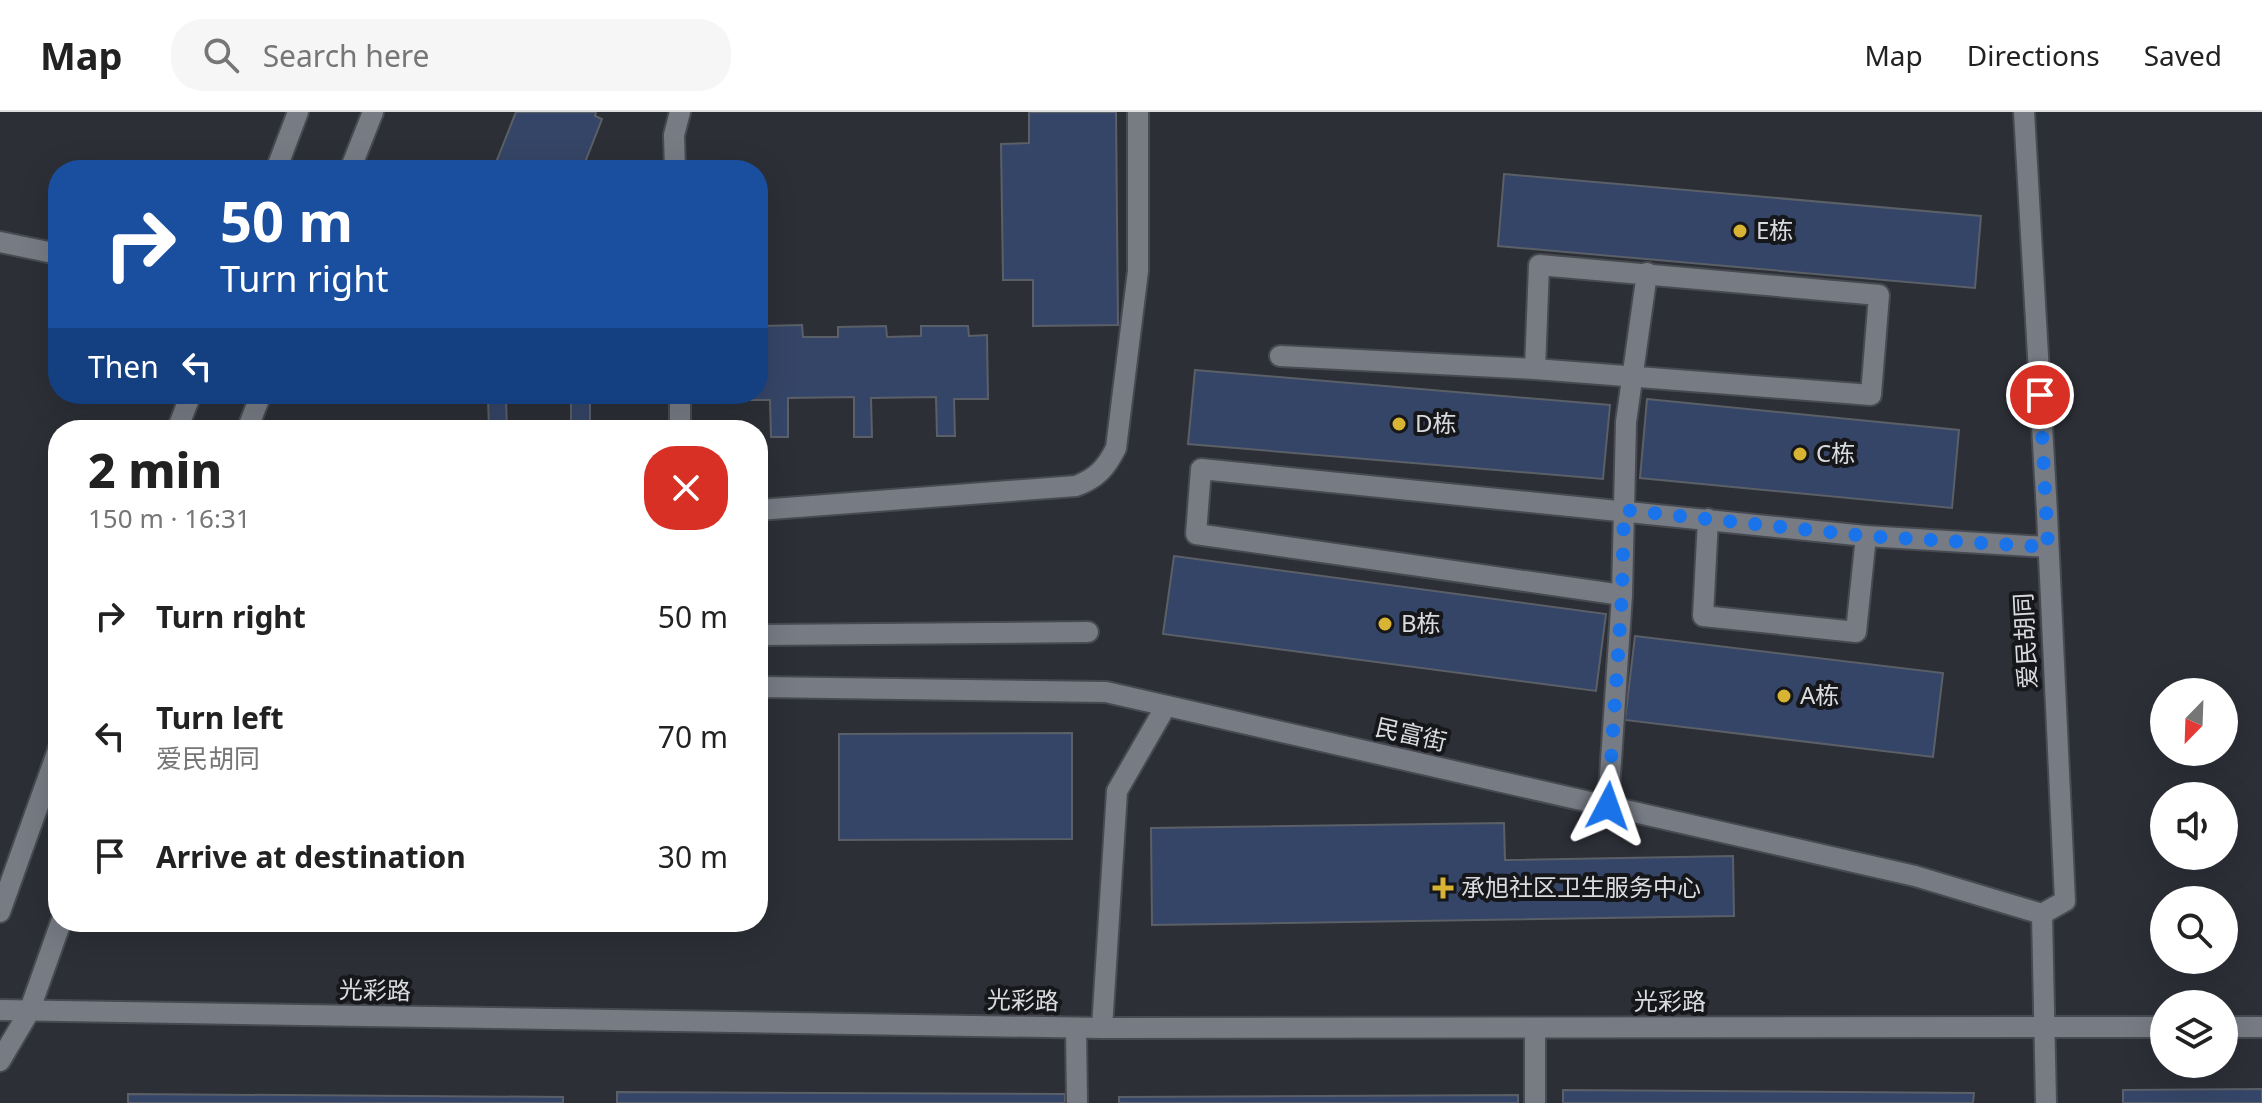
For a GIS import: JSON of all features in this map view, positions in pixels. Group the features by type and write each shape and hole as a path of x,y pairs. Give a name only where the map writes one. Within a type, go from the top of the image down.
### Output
{"street":[{"path":"280,160 298,112"},
{"path":"354,160 373,112"},
{"path":"675,160 674,135 680,112"},
{"path":"768,509 1076,486 1093,479 1100,472 1116,448 1138,271 1138,112"},
{"name":"爱民胡同","path":"2024,112 2065,901 2042,914"},
{"path":"0,242 48,252"},
{"path":"1280,356 1535,369 1871,395 1879,295 1539,265 1535,369"},
{"path":"1608,806 1622,595 1626,422 1647,273"},
{"path":"1622,595 1196,534 1201,469 1866,536 2048,547"},
{"path":"1708,519 1703,616 1749,621 1856,632 1866,536"},
{"path":"768,635 1088,632"},
{"name":"民富街","path":"768,687 1106,692 1915,876 2042,914"},
{"path":"1102,1028 1117,791 1166,706"},
{"path":"0,912 48,778"},
{"path":"2042,914 2046,1103"},
{"path":"0,1061 29,1012 57,932"},
{"name":"光彩路","path":"0,1010 1076,1028 2044,1027"},
{"path":"2044,1027 2150,1027"},
{"path":"2238,1027 2262,1027"},
{"path":"1076,1028 1077,1103"},
{"path":"1535,1028 1535,1103"}],"building":[{"path":"516,112 596,112 595,116 602,119 586,160 497,160"},
{"path":"1029,112 1116,112 1118,325 1033,326 1033,280 1003,280 1001,144 1029,143"},
{"name":"E栋","path":"1504,174 1981,216 1975,288 1498,246"},
{"path":"802,325 803,337 838,337 838,327 886,326 887,337 921,336 921,326 968,326 969,336 987,335 988,399 954,399 955,436 937,436 936,397 871,398 872,437 854,437 854,397 788,398 788,437 771,437 768,326"},
{"name":"D栋","path":"1195,370 1610,405 1603,479 1188,444"},
{"name":"C栋","path":"1647,399 1959,430 1952,508 1640,478"},
{"path":"488,404 506,404 507,420 489,420"},
{"path":"571,404 590,404 590,420 571,420"},
{"name":"B栋","path":"1174,556 1606,614 1596,691 1163,634"},
{"name":"A栋","path":"1635,636 1943,673 1933,757 1625,720"},
{"path":"1072,733 1072,839 839,840 839,734"},
{"name":"承旭社区卫生服务中心","path":"1504,823 1505,860 1733,856 1734,916 1152,925 1151,828"},
{"path":"2262,1089 2262,1103 2123,1103 2123,1090"},
{"path":"1563,1090 1974,1093 1973,1103 1563,1103"},
{"path":"617,1092 1065,1094 1065,1103 617,1103"},
{"path":"128,1094 563,1097 563,1103 128,1103"},
{"path":"1518,1095 1518,1103 1119,1103 1119,1097"}],"place":[{"name":"E栋","path":"1740,231"},
{"name":"D栋","path":"1399,424"},
{"name":"C栋","path":"1800,454"},
{"name":"B栋","path":"1385,624"},
{"name":"A栋","path":"1784,696"},
{"name":"承旭社区卫生服务中心","path":"1443,888"}],"route":[{"path":"1608,806 1622,595 1624,510 1866,536 2048,547 2040,395"}]}
